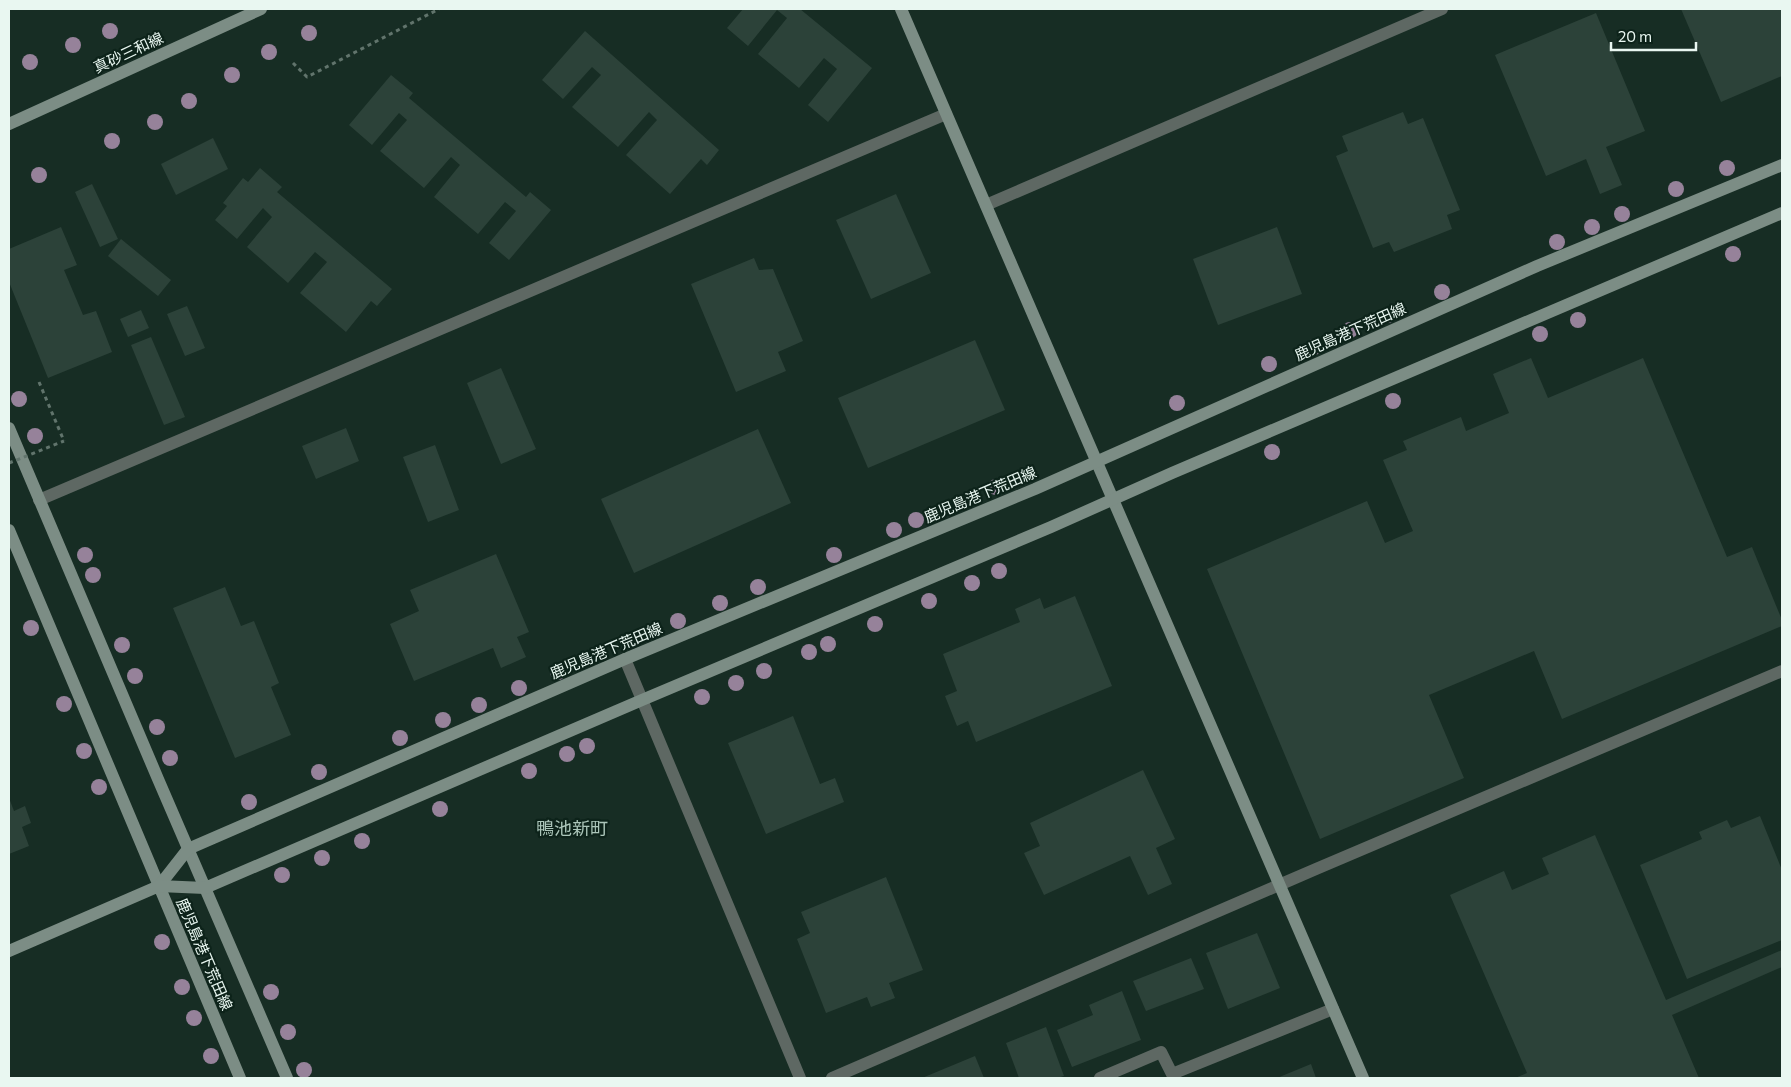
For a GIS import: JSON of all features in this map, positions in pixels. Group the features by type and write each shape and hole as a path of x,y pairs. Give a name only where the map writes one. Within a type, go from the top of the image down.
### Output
{"main road":[{"name":"真砂三和線","path":"9,124 261,9"},
{"path":"901,9 1364,1078"},
{"name":"鹿児島港下荒田線","path":"240,1078 159,886 188,849 625,660 1014,498 1537,266 1782,165"},
{"name":"鹿児島港下荒田線","path":"205,888 1782,213"},
{"path":"9,428 188,849"},
{"path":"9,530 159,886"},
{"name":"鹿児島港下荒田線","path":"188,849 287,1078"},
{"path":"9,951 159,886 205,888"}],"street":[{"path":"986,205 1442,9"},
{"path":"39,500 946,114"},
{"path":"625,660 800,1078"},
{"path":"832,1078 1782,671"},
{"path":"1100,1078 1161,1052 1172,1074 1333,1009"}],"path":[{"path":"293,63 307,77 439,9"},
{"path":"9,463 64,441 39,382"}],"building":[{"path":"743,9 800,9 872,68 828,122 808,105 837,69 824,58 799,88 758,54 787,18 777,10 748,46 727,28"},
{"path":"1681,9 1782,9 1782,76 1721,102"},
{"path":"1596,13 1645,131 1606,147 1622,185 1600,194 1586,159 1546,176 1495,55"},
{"path":"585,31 719,150 707,165 701,159 670,194 626,155 657,120 649,112 618,147 572,107 601,75 592,67 563,99 542,80"},
{"path":"391,75 413,93 409,98 526,197 530,192 551,210 509,260 489,243 516,211 505,202 478,234 434,197 460,165 451,157 424,188 380,151 407,120 399,113 372,145 349,125"},
{"path":"1403,112 1408,124 1423,118 1460,210 1447,215 1452,229 1394,252 1389,242 1373,248 1336,156 1348,151 1342,136"},
{"path":"213,138 228,169 176,195 161,164"},
{"path":"260,168 282,187 277,192 392,289 377,306 371,301 346,332 300,293 327,262 315,252 288,283 247,247 272,217 263,208 237,239 215,220 227,206 223,203 243,178 248,182"},
{"path":"92,184 118,239 100,247 75,192"},
{"path":"896,194 931,273 871,299 836,220"},
{"path":"61,227 77,265 64,270 83,315 96,311 112,352 48,378 9,282 9,249"},
{"path":"1277,227 1302,294 1218,325 1193,259"},
{"path":"121,239 171,280 158,296 108,256"},
{"path":"754,258 759,270 773,269 803,341 778,352 786,371 736,392 691,284"},
{"path":"187,306 205,348 185,356 167,314"},
{"path":"141,310 149,328 128,337 120,319"},
{"path":"151,337 185,417 164,425 131,345"},
{"path":"975,340 1005,410 868,468 838,398"},
{"path":"1531,358 1548,398 1643,358 1727,557 1752,547 1782,620 1782,626 1562,719 1534,651 1429,695 1464,778 1320,839 1207,569 1367,501 1385,543 1413,531 1383,460 1407,450 1403,441 1461,417 1466,431 1509,413 1493,374"},
{"path":"501,368 536,449 501,464 467,383"},
{"path":"346,428 359,461 316,479 302,446"},
{"path":"758,429 791,503 634,573 601,499"},
{"path":"435,445 459,510 428,522 403,457"},
{"path":"496,554 529,632 517,637 526,657 501,668 493,648 414,681 390,624 419,611 410,590"},
{"path":"225,587 241,626 254,621 279,683 271,687 291,735 235,758 173,608"},
{"path":"1075,596 1112,686 976,742 968,721 957,726 945,696 957,691 943,654 1020,622 1015,609 1040,598 1044,609"},
{"path":"793,716 820,784 835,778 844,802 766,834 728,743"},
{"path":"1143,770 1175,839 1156,848 1172,884 1148,895 1130,856 1044,895 1024,853 1040,846 1030,823"},
{"path":"9,798 14,811 25,806 31,823 22,827 29,846 9,854"},
{"path":"1760,816 1782,870 1782,940 1687,979 1640,865 1702,839 1699,832 1727,820 1731,828"},
{"path":"1595,835 1666,1000 1782,950 1782,967 1672,1015 1699,1078 1515,1078 1527,1073 1450,895 1504,871 1512,890 1549,874 1542,858"},
{"path":"886,877 923,970 889,983 895,998 871,1007 867,997 826,1013 797,939 810,933 801,912"},
{"path":"1257,933 1280,988 1228,1009 1206,953"},
{"path":"1191,958 1204,989 1146,1011 1133,981"},
{"path":"1122,991 1141,1040 1072,1067 1057,1030 1093,1015 1089,1005"},
{"path":"1046,1027 1064,1076 1057,1078 1019,1078 1006,1043"},
{"path":"975,1056 984,1078 922,1078"},
{"path":"1311,1064 1316,1078 1277,1078"}],"district":[{"name":"鴨池新町","path":"572,828"}]}
